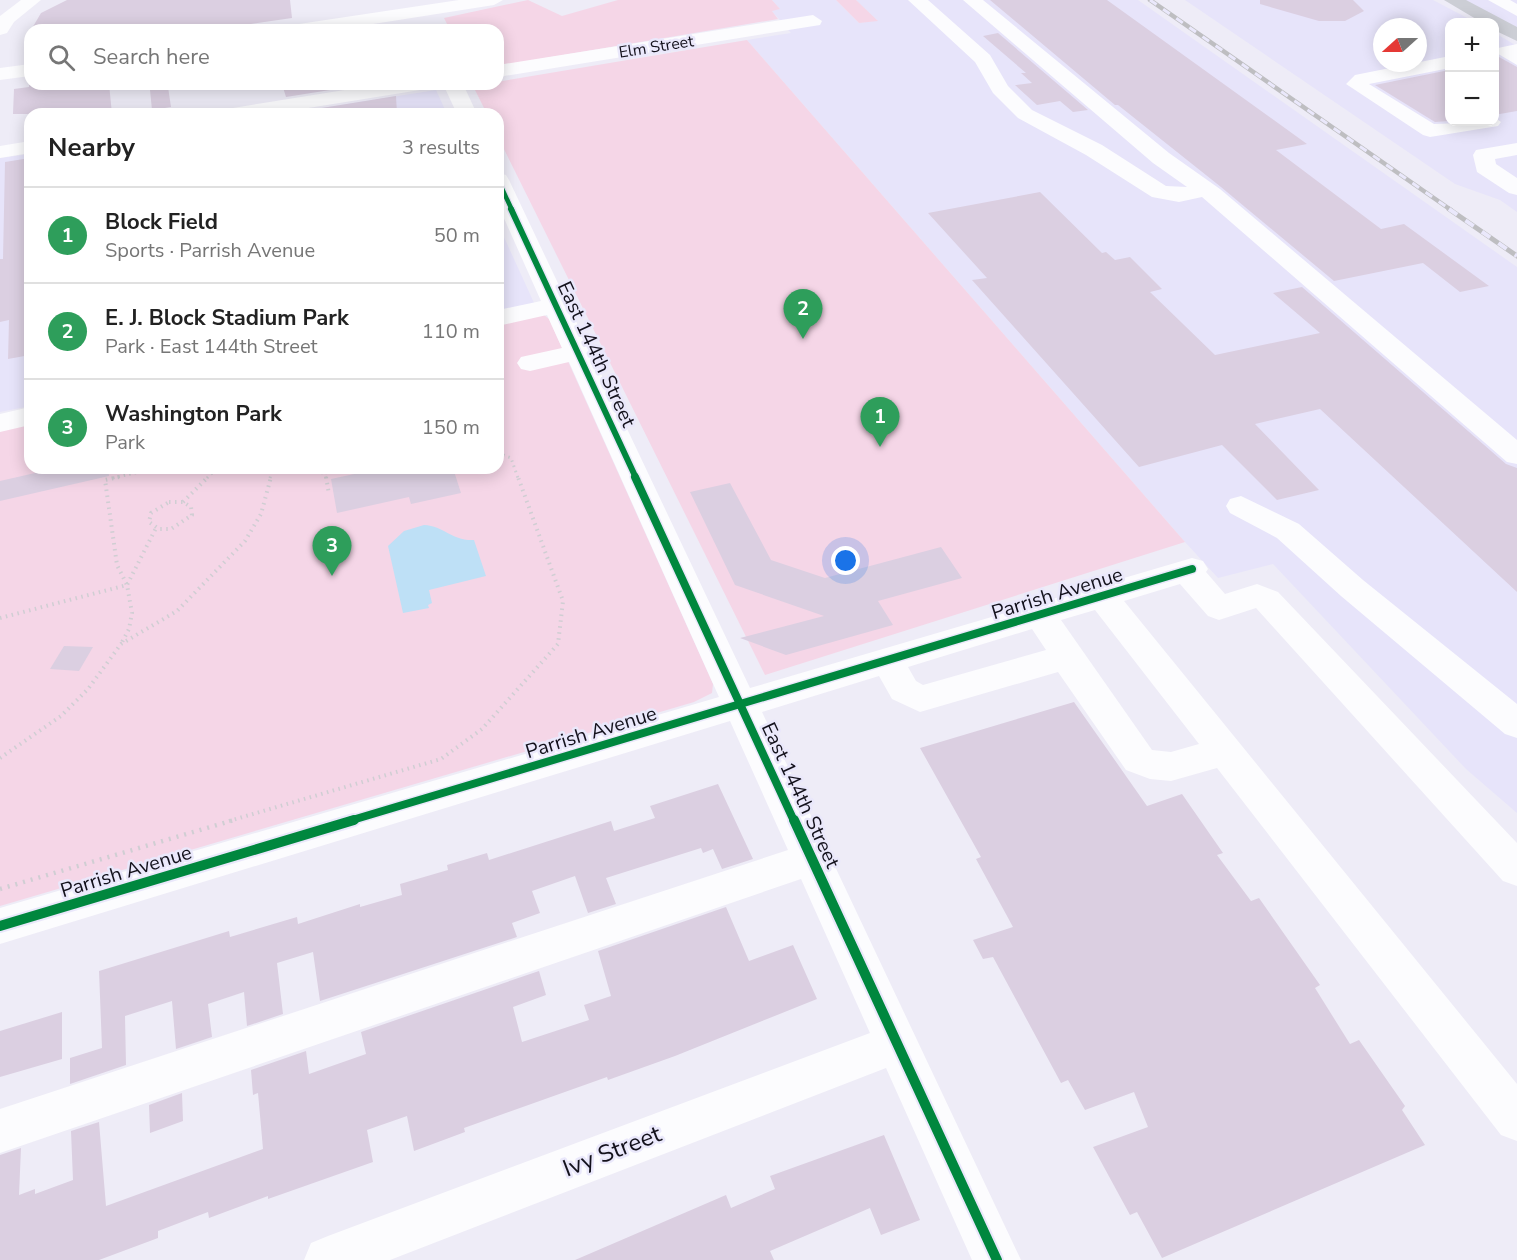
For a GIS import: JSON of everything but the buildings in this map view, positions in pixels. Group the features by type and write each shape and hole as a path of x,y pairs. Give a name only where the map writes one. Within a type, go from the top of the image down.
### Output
{"main road":[{"path":"1453,0 1517,35"}],"street":[{"path":"0,29 8,18 32,0"},
{"path":"328,24 416,6 494,0"},
{"path":"917,0 983,59 1000,89 1025,114 1100,153 1160,192 1179,195 1206,190"},
{"path":"972,0 1161,157 1206,190 1517,454"},
{"path":"1497,0 1517,11"},
{"path":"416,6 425,24"},
{"name":"Elm Street","path":"504,71 813,21"},
{"path":"952,31 1000,23"},
{"path":"1445,63 1362,79 1356,84 1430,131 1460,126"},
{"path":"0,74 24,70"},
{"path":"270,108 383,90"},
{"path":"456,90 464,108"},
{"path":"1072,138 1127,127"},
{"path":"0,152 24,148"},
{"path":"1517,149 1484,155 1485,167 1517,188"},
{"path":"1100,153 1161,157"},
{"path":"1128,172 1161,157"},
{"name":"East 144th Street","path":"504,194 997,1260"},
{"path":"504,317 557,305"},
{"path":"530,363 578,352"},
{"path":"0,423 24,417"},
{"path":"1241,506 1288,531 1360,595 1517,724"},
{"name":"Parrish Avenue","path":"0,926 1189,570 1219,608 1257,596 1268,600 1517,868"},
{"path":"1102,596 1517,1119"},
{"path":"1040,615 1063,653 1139,760 1151,766 1174,767 1224,750"},
{"path":"888,661 904,690 920,699 1060,659 1063,653"},
{"path":"0,1131 812,859"},
{"name":"Ivy Street","path":"328,1260 897,1043"}],"path":[{"path":"0,889 441,759 482,729 558,644 563,601 511,458 504,455"},
{"path":"0,758 45,728 75,703 121,644 132,621 127,585 117,565 105,480 130,474"},
{"path":"183,502 211,474"},
{"path":"121,644 177,611 245,541 261,514 271,474"},
{"path":"325,474 329,494"},
{"path":"169,502 183,502 188,504 193,511 188,520 170,529 156,528 149,522 155,508 169,502"},
{"path":"0,618 127,585 156,528"}],"shaded area":[{"path":"528,0 562,16 618,0 772,0 780,9 772,11 778,19 504,65 504,24 447,24 444,18"},
{"path":"772,0 836,0 859,23 877,20 856,0 1138,0 1517,267 1517,813 1466,769 1273,564 1218,578 1185,542 747,40 791,33 771,10 780,9"},
{"path":"836,0 856,0 878,21 859,23"},
{"path":"1185,0 1433,0 1467,18 1445,18 1445,126 1499,126 1499,35 1517,46 1517,212 1500,200 1455,184"},
{"path":"1453,0 1517,0 1517,35 1499,25 1499,18 1487,18"},
{"path":"747,40 1185,542 765,675 504,149 504,108 484,108 475,90 504,90 504,81"},
{"path":"436,90 444,108 321,108"},
{"path":"24,155 24,407 0,412 0,158"},
{"path":"504,237 535,305 504,311"},
{"path":"544,315 549,319 713,684 712,693 694,702 0,906 0,429 24,423 24,474 504,474 504,321"}],"water":[{"path":"424,525 459,538 474,540 486,576 429,590 432,603 428,605 429,608 403,613 388,546 404,531"}],"railway":[{"path":"1150,0 1451,210"},
{"path":"1449,209 1517,256"}],"cycle path":[{"path":"504,193 997,1260"},
{"path":"0,926 1192,569"}],"place":[{"name":"E. J. Block Stadium Park","path":"803,339"},
{"name":"Block Field","path":"880,447"},
{"name":"Washington Park","path":"332,576"}]}
